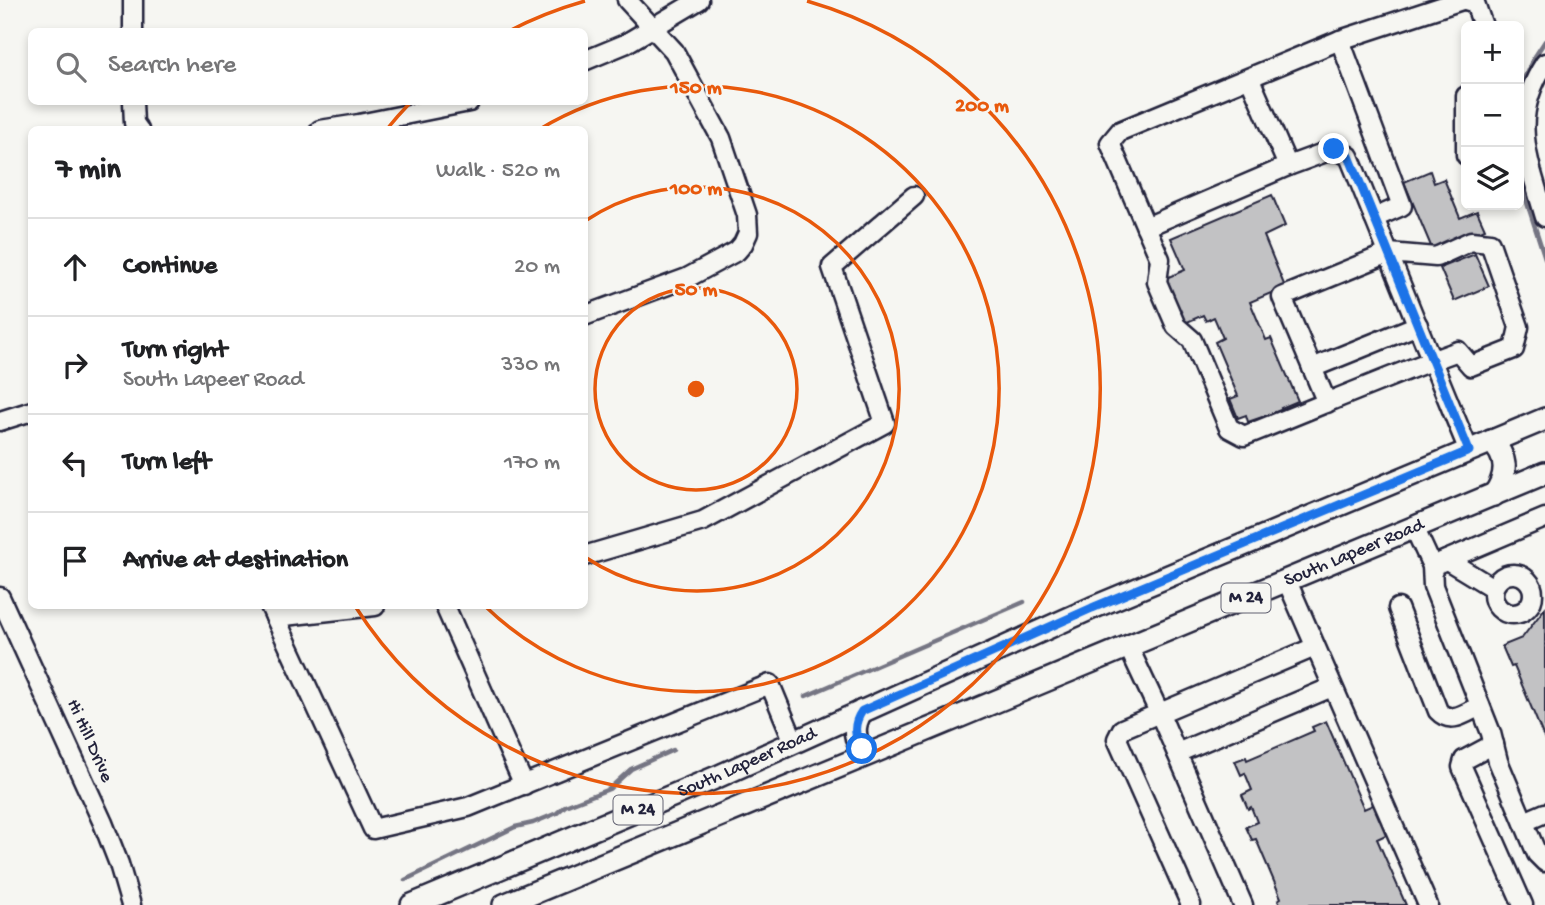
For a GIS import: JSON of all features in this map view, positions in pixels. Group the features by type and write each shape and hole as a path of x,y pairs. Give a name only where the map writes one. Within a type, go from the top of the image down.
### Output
{"main road":[{"name":"South Lapeer Road","path":"412,905 704,782 1104,603 1545,419"},
{"path":"1491,442 1499,449 1505,465 1502,484 1494,495"},
{"name":"South Lapeer Road","path":"504,905 1129,648 1545,473"},
{"path":"862,711 855,725 855,734 867,754"}],"street":[{"path":"133,0 133,28"},
{"path":"588,315 687,278 737,251 748,233 747,215 716,127 674,51 626,0"},
{"path":"588,59 625,44 699,0"},
{"path":"1327,403 1282,297 1389,253 1436,257 1471,241 1490,243 1519,327 1514,349 1471,366 1458,351 1244,436 1229,428 1192,340 1176,326 1157,282 1160,259 1111,143 1120,131 1340,40 1463,0 1475,3 1481,21"},
{"path":"1340,40 1402,206 1374,218"},
{"path":"1545,63 1528,94 1523,127 1527,156 1545,216"},
{"path":"1250,79 1288,166"},
{"path":"133,105 136,126"},
{"path":"346,126 454,105"},
{"path":"1146,226 1334,149 1349,156 1469,451"},
{"path":"588,555 703,521 885,424 832,267 914,196"},
{"path":"1312,368 1418,325"},
{"path":"0,421 28,412"},
{"path":"1545,518 1440,563 1433,586 1480,706 1498,761 1537,854 1545,862"},
{"path":"1415,527 1440,563 1493,588"},
{"path":"1287,581 1428,905"},
{"name":"Hi Hill Drive","path":"0,597 103,823 131,905"},
{"path":"1398,608 1438,711 1444,718 1452,719 1480,706"},
{"path":"313,609 272,611 373,829 468,807 769,684 794,742"},
{"path":"446,609 524,785"},
{"path":"1191,905 1118,738 1122,729 1315,647"},
{"path":"1129,648 1243,905"},
{"path":"1177,753 1332,687"},
{"path":"1493,744 1464,760 1462,767 1523,905"},
{"path":"1524,822 1545,813"}],"building":[{"path":"1430,171 1434,183 1444,179 1460,218 1477,211 1485,229 1433,251 1404,182"},
{"path":"1272,195 1285,226 1264,236 1285,287 1250,302 1266,340 1271,338 1298,401 1281,408 1282,410 1248,422 1246,415 1238,418 1230,399 1238,396 1215,342 1223,338 1214,317 1206,321 1203,315 1185,323 1166,278 1185,270 1171,238"},
{"path":"1475,254 1489,286 1454,301 1440,268"},
{"path":"1545,608 1545,740 1514,666 1511,667 1502,646 1522,638"},
{"path":"1326,721 1364,809 1375,804 1388,834 1377,839 1406,905 1281,905 1278,900 1281,898 1256,839 1252,840 1246,827 1257,822 1242,795 1252,790 1245,773 1241,775 1235,761 1246,757 1247,760 1314,731 1312,727"}],"waterway":[{"path":"1522,84 1545,41"},
{"path":"1524,193 1545,258"},
{"path":"806,696 1024,602"},
{"path":"405,880 515,827 533,823 557,813 565,806 609,789 631,769 673,750"}],"route":[{"path":"862,749 855,734 857,718 862,711 1092,608 1469,451 1349,156 1334,149"}]}
